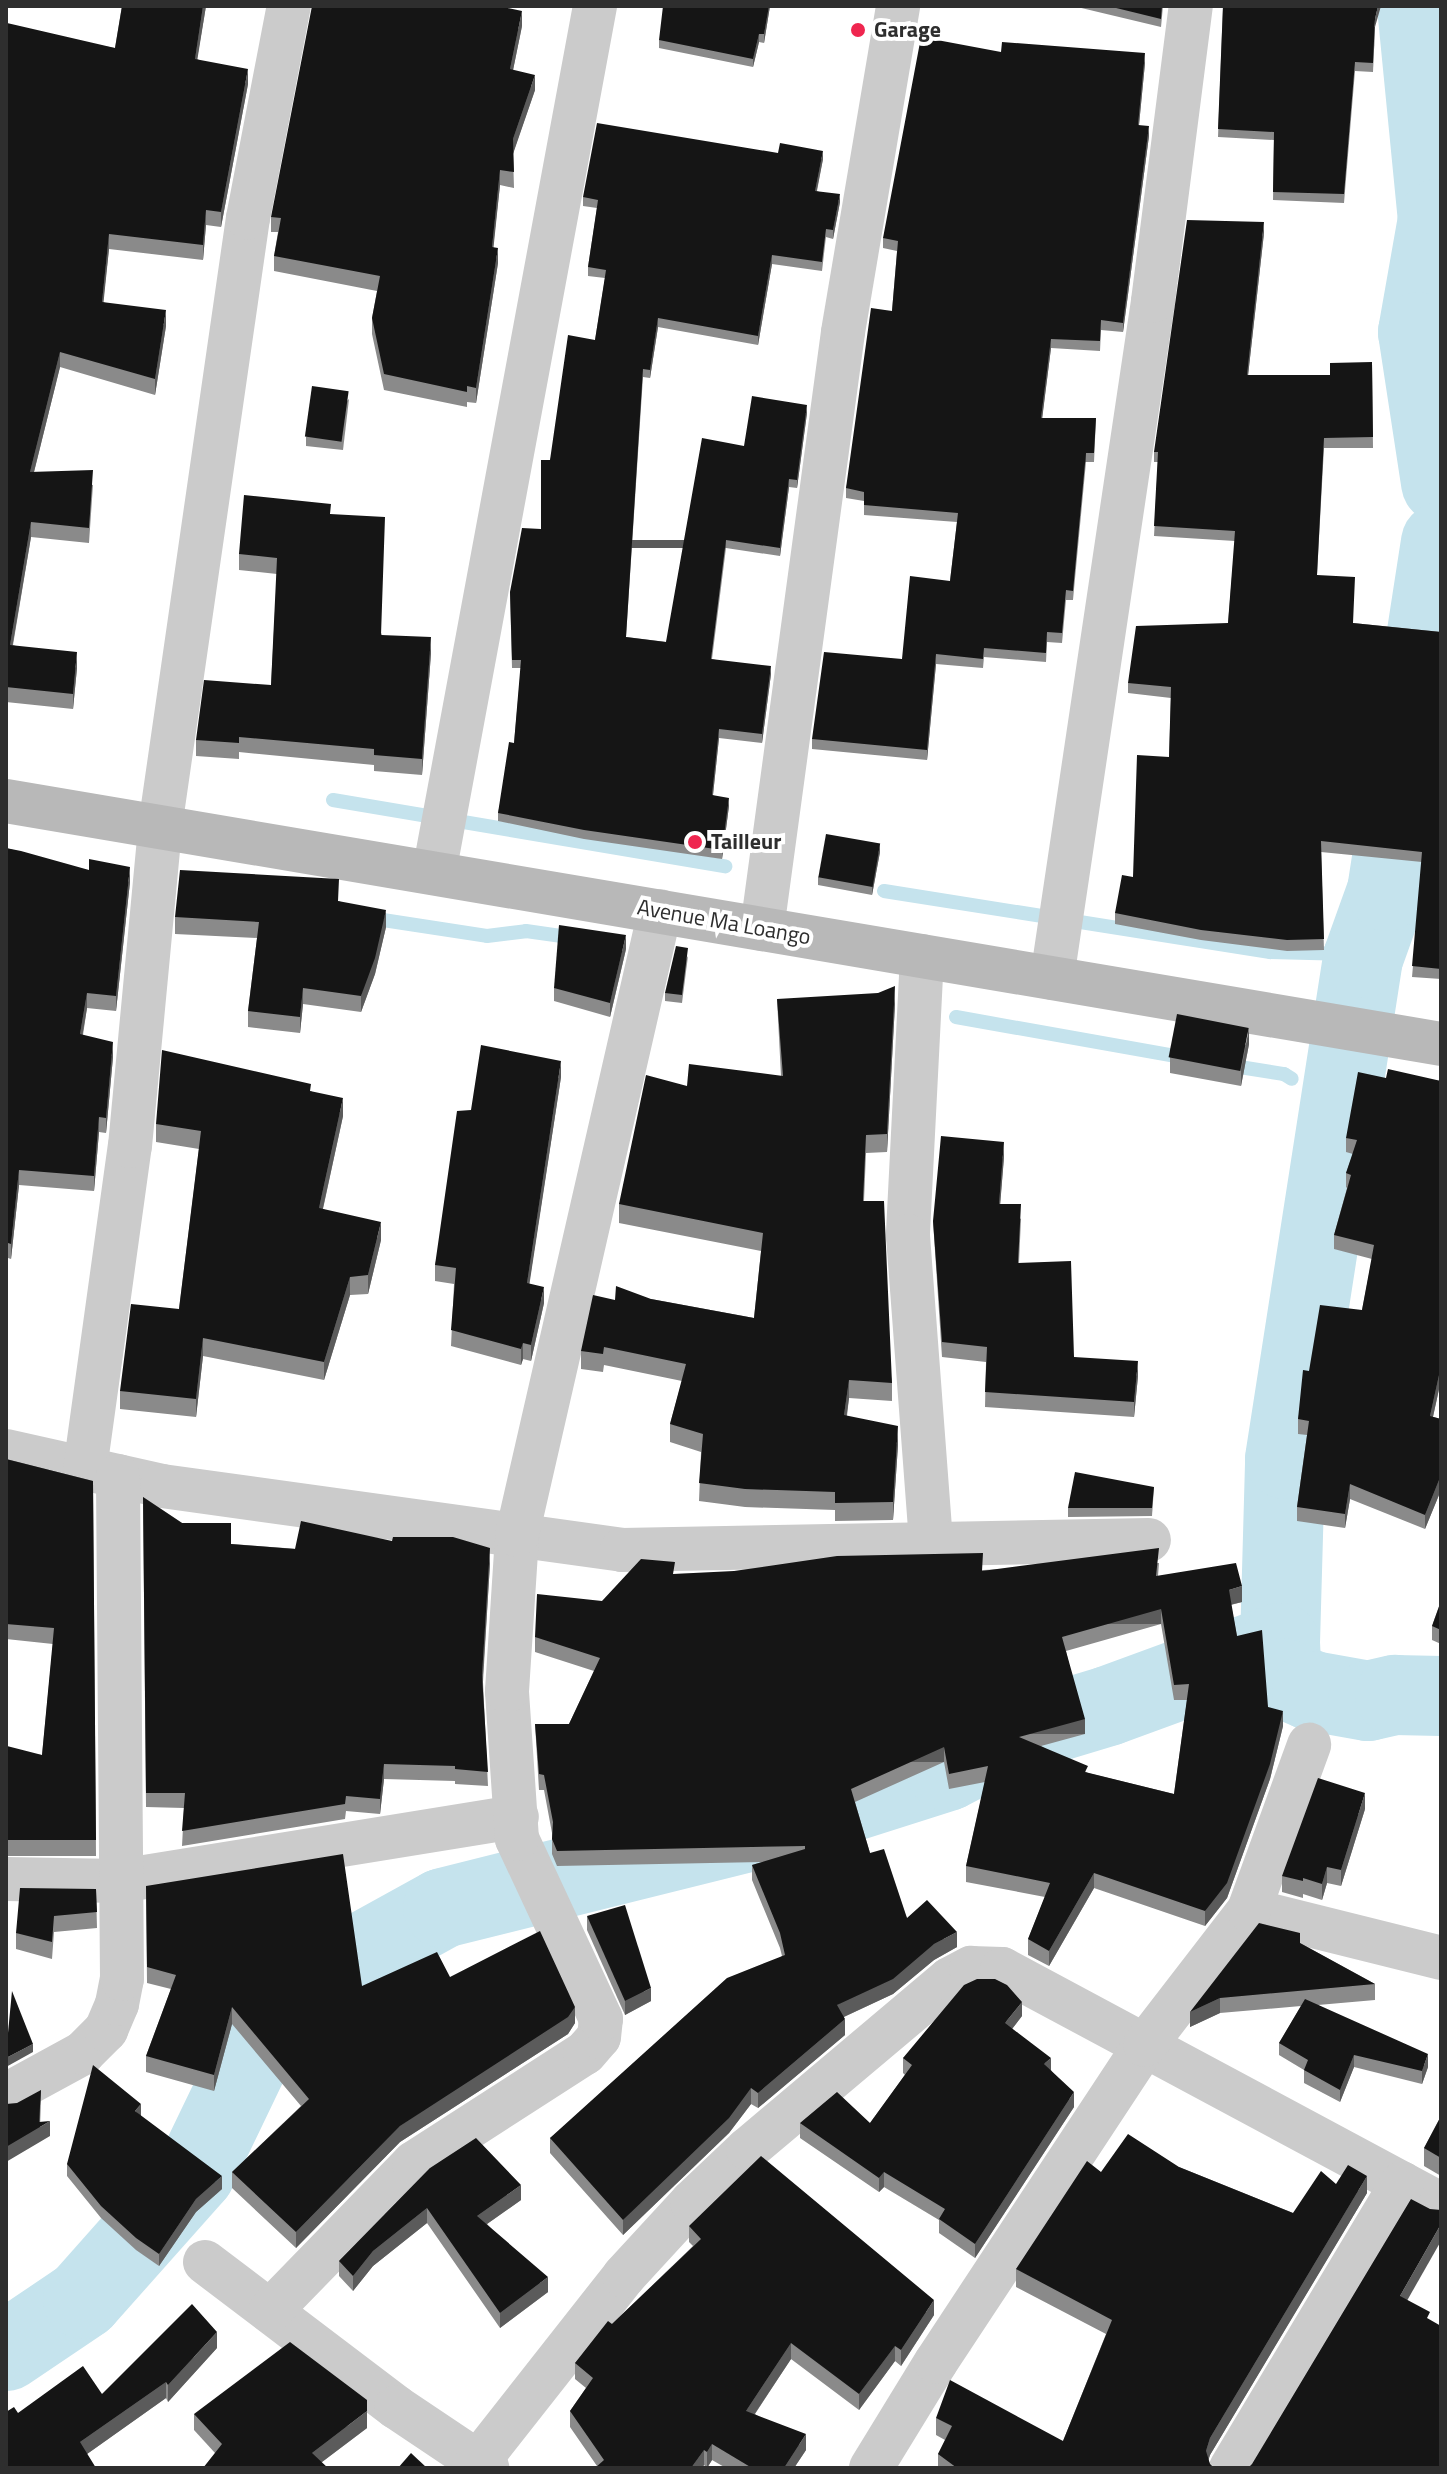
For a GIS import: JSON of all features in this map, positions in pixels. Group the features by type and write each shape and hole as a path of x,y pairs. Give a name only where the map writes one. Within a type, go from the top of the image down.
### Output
{"main road":[{"name":"Avenue Ma Loango","path":"6,801 1441,1044"}],"street":[{"path":"6,2095 83,2053 106,2030 117,2004 122,1979 102,1472 160,827 248,218 289,6"},
{"path":"434,873 595,6"},
{"path":"762,929 843,332 898,6"},
{"path":"1052,978 1153,301 1191,6"},
{"path":"270,2311 414,2163 585,2053 599,2037 601,2019 517,1839 507,1691 517,1535 660,911"},
{"path":"922,956 908,1236 931,1545"},
{"path":"6,1451 177,1489 622,1550 1149,1540"},
{"path":"871,2468 936,2362 1145,2045 1249,1910 1309,1745"},
{"path":"6,1879 120,1881 517,1817"},
{"path":"1249,1910 1441,1958"},
{"path":"205,2262 479,2466 624,2276 692,2202 748,2149 950,1979 971,1968 1002,1969 1441,2204"},
{"path":"1231,2468 1402,2183"}],"building":[{"path":"122,6 203,6 195,59 248,69 221,212 206,210 203,245 109,234 102,302 166,310 155,379 60,352 30,472 93,470 89,528 31,522 10,645 77,652 73,694 6,687 7,23 115,48"},
{"path":"312,6 498,6 522,11 510,69 535,75 513,139 514,172 500,170 492,247 498,248 476,388 467,386 467,392 384,374 372,318 380,276 274,256 281,218 271,217"},
{"path":"663,6 769,6 764,34 759,34 753,59 659,40"},
{"path":"1108,6 1162,6 1161,19"},
{"path":"1223,6 1378,6 1373,63 1355,62 1344,194 1273,192 1274,132 1218,129"},
{"path":"921,37 1001,52 1002,42 1145,53 1138,125 1149,126 1123,323 1101,320 1100,341 1051,339 1041,418 1096,418 1094,453 1086,453 1073,591 1066,590 1062,633 1047,632 1046,653 984,648 983,659 936,654 927,750 812,739 824,652 902,659 910,576 950,581 958,513 864,505 864,492 846,488 871,308 892,311 898,241 883,238"},
{"path":"597,123 778,153 780,143 823,151 815,191 840,194 833,230 826,229 822,262 772,255 758,336 658,318 650,370 643,369 626,637 666,642 702,438 744,446 752,396 807,405 797,480 789,479 780,548 726,540 711,659 771,666 762,734 719,729 712,795 729,798 722,850 584,830 498,813 509,742 514,743 521,660 512,660 510,592 522,528 541,529 541,460 550,460 568,335 595,340 606,270 588,267 598,200 583,197"},
{"path":"1187,220 1264,222 1247,375 1330,375 1330,363 1372,362 1373,437 1324,438 1317,575 1355,577 1353,623 1441,632 1441,969 1412,966 1422,852 1321,841 1324,939 1287,940 1201,930 1115,913 1122,875 1133,877 1137,755 1169,757 1171,687 1128,683 1136,626 1228,623 1235,531 1154,526 1158,452 1154,452"},
{"path":"312,386 349,391 342,442 305,437"},
{"path":"244,495 331,504 330,514 385,517 381,635 431,637 422,759 374,755 374,749 239,737 239,743 196,740 204,680 271,685 277,558 239,554"},
{"path":"826,834 880,844 873,887 818,877"},
{"path":"6,848 89,870 89,859 130,867 116,996 87,993 80,1034 113,1042 106,1118 99,1117 94,1176 19,1170 11,1244 8,1243 6,1254"},
{"path":"180,870 339,879 338,901 386,910 375,958 361,996 303,988 300,1017 248,1011 259,922 175,917"},
{"path":"559,925 626,935 610,1003 554,988"},
{"path":"676,946 688,948 682,995 665,993"},
{"path":"895,986 887,1134 866,1135 863,1201 884,1201 892,1383 849,1380 844,1415 898,1426 893,1502 835,1503 835,1492 745,1489 699,1483 703,1434 670,1424 686,1364 604,1347 603,1354 581,1351 593,1295 615,1300 616,1286 651,1299 754,1318 763,1233 619,1204 646,1075 687,1086 689,1064 783,1076 777,999 878,993"},
{"path":"1177,1014 1249,1028 1240,1071 1169,1057"},
{"path":"481,1045 561,1061 527,1283 544,1287 531,1345 523,1343 521,1349 451,1330 456,1268 435,1265 457,1111 471,1110"},
{"path":"162,1050 311,1084 310,1091 343,1098 319,1208 381,1222 368,1275 350,1277 324,1362 203,1338 196,1399 120,1391 131,1304 179,1309 201,1131 156,1124"},
{"path":"1388,1069 1441,1081 1441,1366 1430,1416 1441,1419 1441,1475 1425,1515 1350,1484 1345,1514 1297,1507 1309,1421 1298,1419 1303,1370 1309,1371 1320,1305 1362,1310 1374,1245 1334,1235 1351,1175 1346,1173 1357,1140 1346,1138 1358,1072 1386,1078"},
{"path":"941,1136 1004,1142 999,1204 1021,1204 1018,1263 1071,1261 1074,1357 1138,1361 1134,1402 985,1392 987,1347 942,1342 933,1221"},
{"path":"6,1459 93,1481 96,1840 6,1840 7,1746 42,1755 54,1628 6,1624"},
{"path":"1075,1472 1154,1487 1152,1508 1068,1508"},
{"path":"143,1497 182,1523 231,1523 231,1544 295,1549 301,1521 392,1541 393,1537 453,1537 490,1548 482,1675 488,1772 455,1769 455,1766 384,1764 380,1799 346,1796 345,1804 182,1831 185,1793 146,1793"},
{"path":"1159,1548 1156,1576 1236,1563 1242,1586 1229,1590 1237,1636 1262,1630 1268,1707 1283,1711 1270,1764 1227,1883 1205,1911 1094,1873 1049,1951 1028,1939 1050,1883 966,1866 988,1766 949,1774 944,1747 851,1789 870,1853 884,1849 907,1918 927,1900 957,1932 934,1944 893,1979 837,2005 845,2019 758,2093 751,2088 729,2118 623,2220 550,2138 727,1978 785,1955 780,1933 752,1865 805,1849 805,1846 557,1851 552,1839 553,1822 544,1775 539,1774 535,1724 569,1724 600,1658 535,1637 537,1594 602,1601 641,1559 675,1562 673,1574 734,1571 837,1556 983,1553 982,1571","holes":["1161,1609 1174,1685 1189,1684 1174,1794 1085,1772 1088,1766 1019,1737 1085,1719 1062,1637"]},
{"path":"1441,1601 1441,1630 1432,1626"},
{"path":"1318,1778 1365,1793 1341,1870 1327,1867 1322,1884 1282,1876"},
{"path":"343,1854 362,1986 437,1952 450,1977 540,1931 575,2007 568,2017 400,2126 296,2232 232,2172 309,2099 232,2007 214,2075 146,2056 176,1975 147,1967 146,1886"},
{"path":"20,1888 96,1889 97,1912 54,1916 52,1942 16,1933"},
{"path":"625,1905 651,1988 625,2001 587,1916"},
{"path":"1259,1923 1300,1933 1300,1943 1375,1984 1220,1998 1190,2012"},
{"path":"977,1979 995,1979 1007,1985 1022,2002 1005,2023 1051,2058 1044,2064 1074,2092 975,2244 939,2219 945,2209 884,2172 879,2178 800,2123 837,2092 870,2123 912,2065 903,2058 964,1985"},
{"path":"12,1991 33,2044 6,2058 6,2054"},
{"path":"1305,1999 1428,2054 1422,2071 1354,2055 1340,2090 1304,2070 1308,2060 1279,2043"},
{"path":"93,2065 141,2104 135,2111 222,2176 196,2199 159,2254 101,2206 67,2164"},
{"path":"41,2090 39,2122 50,2121 6,2147 6,2104 17,2103"},
{"path":"1441,2116 1441,2158 1424,2148"},
{"path":"1128,2134 1179,2167 1293,2213 1321,2171 1336,2184 1348,2165 1367,2176 1210,2438 1206,2451 1214,2468 957,2468 938,2454 952,2426 936,2418 950,2380 1063,2441 1112,2320 1016,2269 1087,2161 1101,2172"},
{"path":"476,2138 521,2185 477,2216 548,2277 500,2313 427,2208 373,2251 353,2276 339,2261 430,2168"},
{"path":"761,2156 934,2300 901,2350 895,2346 859,2394 791,2343 746,2411 806,2434 784,2468 752,2468 712,2444 691,2468 595,2468 604,2460 570,2411 593,2378 575,2363 608,2321 612,2324 701,2239 689,2226"},
{"path":"1411,2199 1430,2209 1441,2210 1441,2224 1400,2296 1430,2312 1427,2318 1441,2326 1441,2468 1248,2468 1252,2464"},
{"path":"192,2304 217,2332 168,2385 166,2382 80,2442 96,2468 6,2468 6,2412 14,2407 18,2413 83,2366 102,2394"},
{"path":"290,2342 367,2400 367,2411 312,2453 328,2468 203,2468 222,2444 194,2414"},
{"path":"411,2453 427,2468 398,2468"}],"waterway":[{"path":"1417,6 1438,219 1418,332 1441,483"},
{"path":"1280,1643 1285,1459 1363,958 1387,891 1441,542"},
{"path":"333,800 725,866"},
{"path":"884,891 1270,952 1349,954"},
{"path":"370,918 487,936 526,931 575,938"},
{"path":"956,1017 1187,1058"},
{"path":"1227,1065 1284,1074 1292,1079"},
{"path":"6,2351 83,2299 195,2173 249,2061 327,1972 443,1908 781,1824 947,1771 1022,1732 1108,1706 1280,1643 1282,1678 1312,1691 1368,1701 1395,1695 1441,1696"}],"place":[{"name":"Garage","path":"858,30"},
{"name":"Tailleur","path":"695,842"}]}
